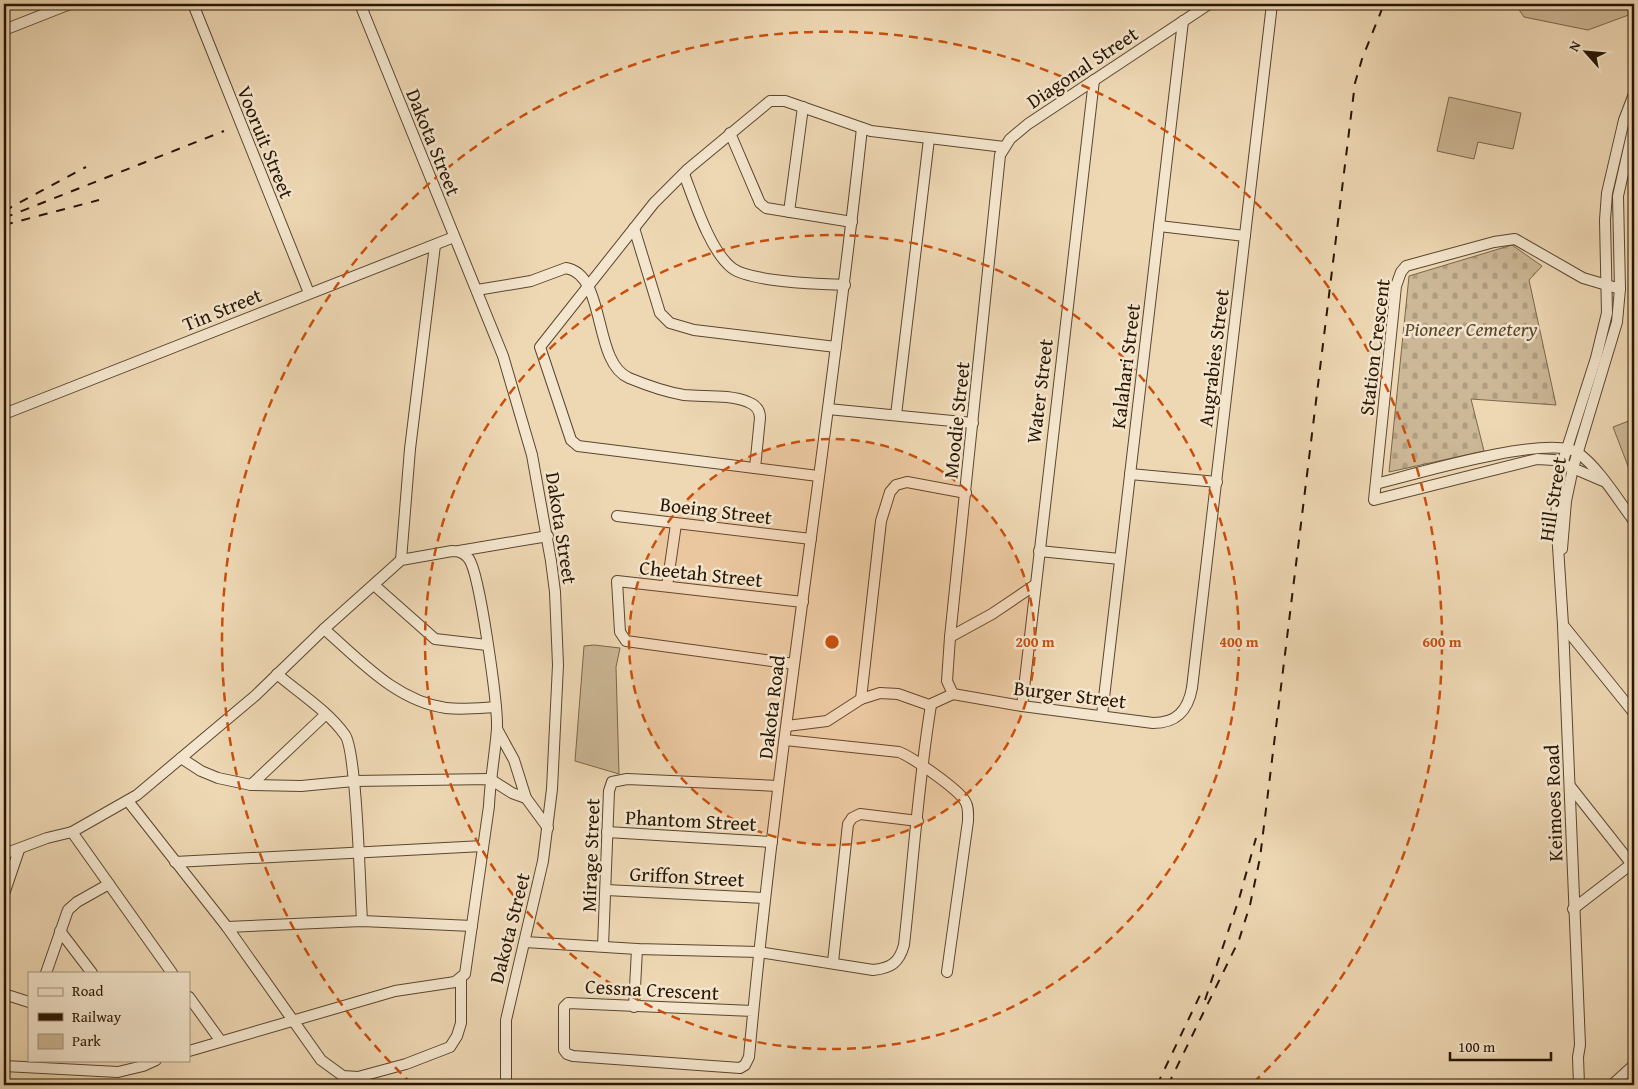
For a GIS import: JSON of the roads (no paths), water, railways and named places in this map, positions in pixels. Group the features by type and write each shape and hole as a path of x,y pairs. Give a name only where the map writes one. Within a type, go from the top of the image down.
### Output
{"street":[{"path":"4,30 70,4"},
{"name":"Vooruit Street","path":"192,4 309,293"},
{"name":"Dakota Street","path":"360,4 503,356 524,424 548,536 555,592 558,665 554,765 548,828 525,942 510,992 506,1020 506,1085"},
{"name":"Diagonal Street","path":"1004,148 1015,134 1028,124 1209,4"},
{"name":"Augrabies Street","path":"1181,714 1189,703 1192,688 1272,4"},
{"name":"Kalahari Street","path":"1102,715 1183,21"},
{"name":"Water Street","path":"1022,706 1094,80"},
{"name":"Hill Street","path":"1560,560 1556,515 1562,464 1603,332 1607,313 1607,193 1624,120 1634,94"},
{"path":"818,476 584,448 574,444 540,347 634,228 684,174 770,100 785,101 862,128 929,139 1004,148"},
{"path":"789,212 803,107"},
{"name":"Hill Street","path":"1560,560 1566,501 1573,468 1617,322 1620,289 1618,196 1634,125"},
{"name":"Dakota Road","path":"740,1068 745,1065 750,1057 759,952 778,786 818,476 845,286 862,128"},
{"path":"730,133 760,202 766,208 852,222"},
{"path":"896,415 929,139"},
{"name":"Moodie Street","path":"953,694 947,682 950,637 997,172 1004,148"},
{"path":"684,174 702,222 719,251 733,269 762,277 845,286"},
{"path":"1159,226 1245,236"},
{"path":"634,228 660,313 670,323 694,330 836,347"},
{"name":"Tin Street","path":"4,414 454,237"},
{"name":"Station Crescent","path":"1603,481 1545,458 1374,500 1396,286 1401,272 1406,266 1475,247 1515,239 1578,275 1608,287 1620,289"},
{"path":"401,560 410,449 435,245"},
{"path":"477,290 525,283 566,268 577,273 588,286 614,365 623,375 676,393 738,399 756,406 760,412 755,468"},
{"path":"828,409 973,423"},
{"path":"1376,484 1498,455 1550,446 1566,448 1578,452 1634,521"},
{"path":"1130,474 1217,482"},
{"path":"860,699 881,521 890,492 896,484 907,482 966,493"},
{"name":"Boeing Street","path":"617,516 811,539"},
{"path":"668,586 676,524"},
{"path":"4,854 19,850 41,840 72,832 128,801 256,694 324,628 401,560 548,536"},
{"path":"1039,550 1120,558"},
{"path":"190,1051 220,1040 395,991 446,984 461,978 465,974 489,806 490,779 497,729 496,707 474,569 468,558 459,551"},
{"name":"Keimoes Road","path":"1560,560 1580,1045 1578,1057 1579,1085"},
{"name":"Cheetah Street","path":"794,664 626,640 620,632 617,581 803,602"},
{"path":"374,585 435,638 487,645"},
{"path":"950,637 992,614 1035,585"},
{"path":"1563,625 1634,713"},
{"path":"324,628 392,686 408,695 445,708 496,707"},
{"path":"277,674 326,715 347,737 354,781 362,921"},
{"path":"787,726 827,721 860,699 880,693 898,694 923,704 932,705 953,694"},
{"name":"Burger Street","path":"953,694 1022,706 1157,723 1171,720 1181,714"},
{"path":"525,942 637,949 759,952 833,962 873,970 887,968 901,957 904,945 922,767 932,705"},
{"path":"251,784 326,715"},
{"path":"497,729 514,760 526,798 548,828"},
{"path":"785,740 899,752 916,759 922,767 955,790 966,802 968,812 946,972"},
{"path":"181,758 201,771 218,778 251,784 301,786 354,781 490,779 512,793 526,798"},
{"name":"Mirage Street","path":"603,946 610,786 617,780 778,786"},
{"path":"1570,786 1633,864 1573,909"},
{"path":"128,801 227,927 291,1020 327,1065 343,1076 358,1077 406,1064 450,1047 457,1036 461,1023 461,978"},
{"path":"833,962 848,824 852,818 860,814 918,821"},
{"path":"72,832 171,972"},
{"name":"Phantom Street","path":"607,832 772,842"},
{"path":"175,862 483,846"},
{"path":"4,894 19,850"},
{"path":"46,972 60,931 72,906 109,884"},
{"name":"Griffon Street","path":"606,890 765,898"},
{"path":"227,927 362,921 472,926"},
{"path":"60,931 91,972"},
{"path":"634,1006 637,949"},
{"path":"4,994 28,1002"},
{"path":"190,998 220,1040"},
{"name":"Cessna Crescent","path":"740,1068 567,1054 563,1041 566,1004 754,1011"},
{"name":"Keimoes Road","path":"1580,1045 1584,1054 1586,1085"},
{"path":"82,1062 88,1070"},
{"path":"4,1066 118,1072 152,1062"},
{"path":"1612,1085 1634,1065"},
{"path":"1621,1085 1634,1072"}],"railway":[{"path":"1168,1085 1239,940 1250,905 1260,858 1355,83 1362,59 1384,4"},
{"path":"4,218 224,131"},
{"path":"4,211 86,167"},
{"path":"4,225 99,200"},
{"path":"1205,1000 1239,899 1256,838"},
{"path":"1157,1085 1203,989"}],"park label":[{"name":"Pioneer Cemetery","path":"1471,328"}]}
